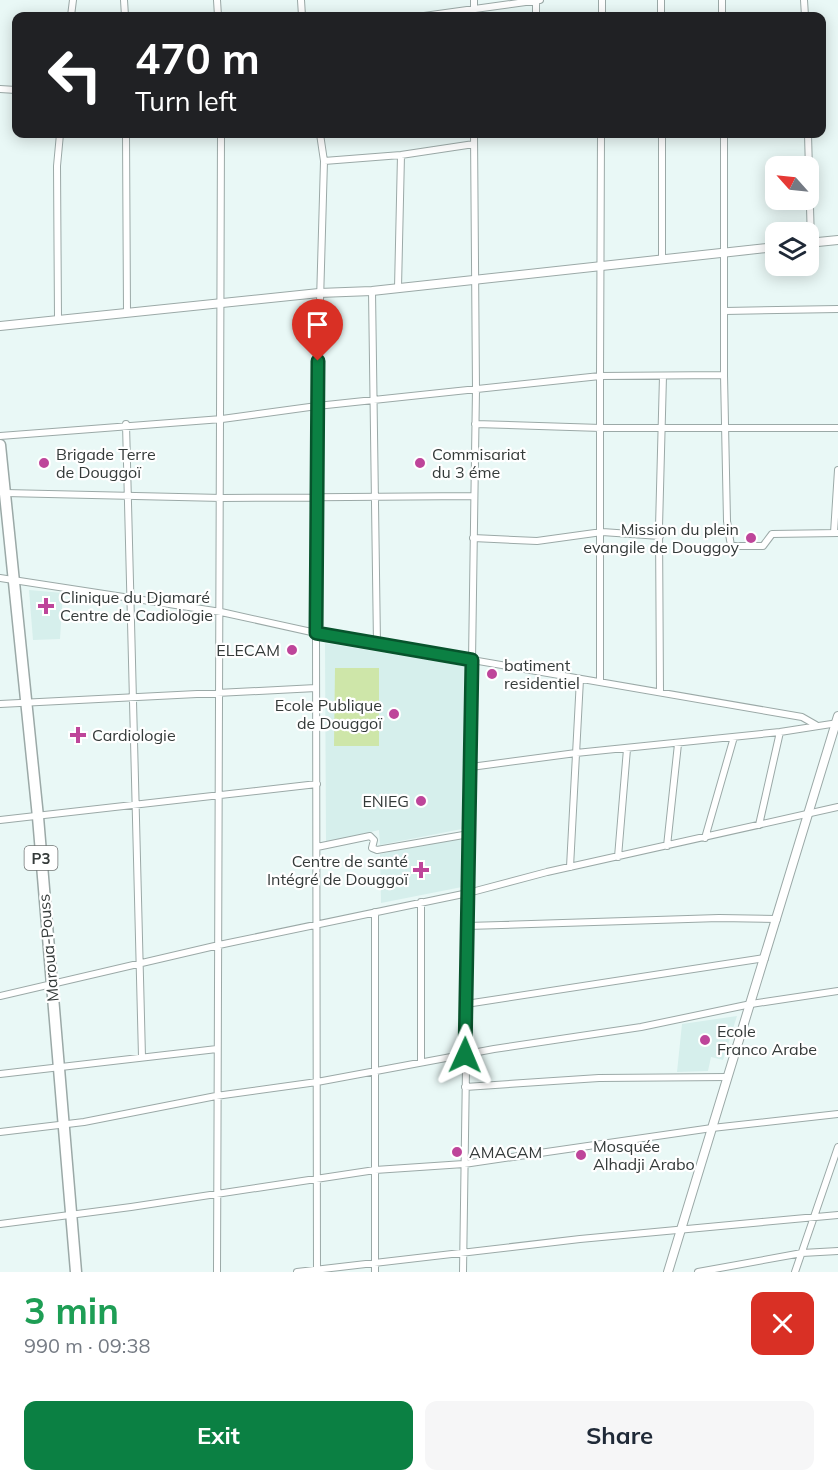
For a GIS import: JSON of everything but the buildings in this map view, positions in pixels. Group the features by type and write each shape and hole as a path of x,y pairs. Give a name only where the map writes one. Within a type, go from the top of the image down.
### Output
{"main road":[{"name":"Maroua-Pouss","path":"0,445 38,816 69,1214 76,1272"}],"street":[{"path":"479,12 537,0"},
{"path":"58,319 57,166 60,138"},
{"path":"126,138 127,312"},
{"path":"217,1272 216,1096 222,498 221,138"},
{"path":"317,1271 316,633 319,497 317,406 324,161 321,138"},
{"path":"463,1272 476,389 473,278 474,138"},
{"path":"600,682 601,138"},
{"path":"662,138 662,259"},
{"path":"724,138 726,252 724,375 727,521 731,546 763,546 772,534 836,533 838,470"},
{"path":"808,138 810,222"},
{"path":"324,161 401,155 474,144"},
{"path":"398,288 401,155"},
{"path":"819,242 838,240"},
{"path":"0,326 319,293 372,291 473,278 765,248"},
{"path":"372,291 376,644"},
{"path":"725,311 838,309"},
{"path":"0,436 126,424 222,419 317,406 600,376 724,375"},
{"path":"660,692 663,376"},
{"path":"126,424 142,1057"},
{"path":"475,424 601,428 838,428"},
{"path":"5,494 222,498 473,496"},
{"path":"473,538 537,541 602,532 660,536"},
{"path":"0,578 14,582 221,612 376,644 802,717 816,725"},
{"path":"570,867 580,679"},
{"path":"0,704 221,691 316,688"},
{"path":"471,767 576,753 780,732 837,721 668,1272"},
{"path":"759,825 780,732"},
{"path":"705,838 734,737"},
{"path":"667,846 678,744"},
{"path":"618,857 627,749"},
{"path":"0,820 317,784"},
{"path":"0,996 316,923 468,893 570,867 838,807"},
{"path":"317,847 370,836 374,840 372,848 377,850 469,834"},
{"path":"421,902 421,1062"},
{"path":"375,912 375,1272"},
{"path":"467,926 718,918 777,919"},
{"path":"466,1004 765,958"},
{"path":"0,1132 62,1124 216,1096 317,1082 421,1062 641,1027 751,1004 838,992"},
{"path":"0,1074 217,1049"},
{"path":"465,1087 599,1078 728,1077"},
{"path":"0,1224 131,1207 217,1192 375,1170 464,1164 712,1128 838,1114"},
{"path":"795,1272 838,1147"},
{"path":"297,1272 580,1239 838,1215"},
{"path":"698,1272 802,1253 838,1251"}],"shaded area":[{"name":"Clinique du Djamaré Centre de Cadiologie","path":"29,590 63,593 60,639 33,640"},
{"name":"Ecole Publique de Douggoï","path":"325,643 464,666 462,829 380,845 379,830 326,843"},
{"name":"Centre de santé Intégré de Douggoï","path":"463,836 462,887 381,903 380,854"},
{"name":"Ecole Franco Arabe","path":"737,1016 723,1060 711,1057 708,1071 677,1072 682,1024"}],"green space":[{"path":"335,668 379,668 379,746 334,746"}],"place":[{"name":"Brigade Terre de Douggoï","path":"44,463"},
{"name":"Commisariat du 3 éme","path":"420,463"},
{"name":"Mission du plein evangile de Douggoy","path":"751,538"},
{"name":"Clinique du Djamaré Centre de Cadiologie","path":"46,606"},
{"name":"ELECAM","path":"292,650"},
{"name":"batiment residentiel","path":"492,674"},
{"name":"Ecole Publique de Douggoï","path":"394,714"},
{"name":"Cardiologie","path":"78,735"},
{"name":"ENIEG","path":"421,801"},
{"name":"Centre de santé Intégré de Douggoï","path":"421,870"},
{"name":"Ecole Franco Arabe","path":"705,1040"},
{"name":"AMACAM","path":"457,1152"},
{"name":"Mosquée Alhadji Arabo","path":"581,1155"}],"route":[{"path":"318,361 319,497 316,633 472,660 465,1055"}]}
